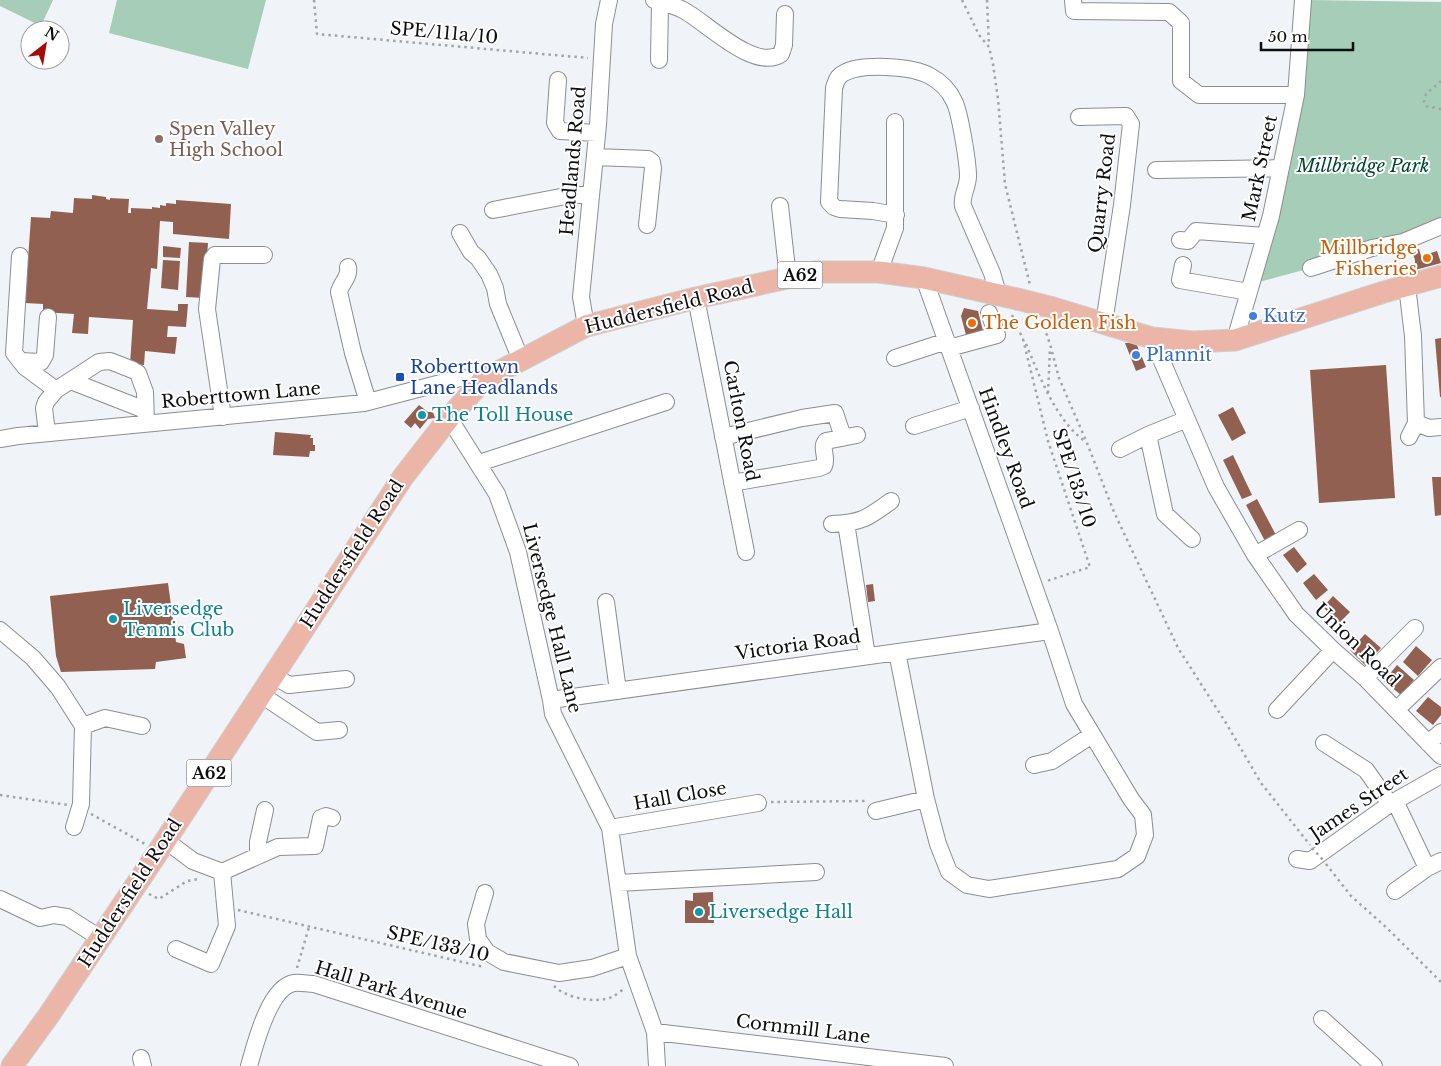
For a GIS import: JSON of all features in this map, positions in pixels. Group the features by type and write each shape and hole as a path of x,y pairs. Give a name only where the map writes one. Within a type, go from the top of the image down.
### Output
{"main road":[{"name":"Huddersfield Road","path":"12,1066 49,1015 134,887 403,477 449,418 483,380 586,326 696,298 815,272 879,272 924,278 1002,300 1053,308 1152,338 1193,342 1235,340 1441,276"}],"street":[{"name":"Headlands Road","path":"586,326 581,297 597,133 604,24 609,0"},
{"path":"1073,0 1074,11 1169,12 1181,23 1181,81 1199,95 1296,95"},
{"name":"Mark Street","path":"1235,340 1265,236 1296,95 1302,0"},
{"path":"659,60 657,1 684,10 738,48 761,56 773,57 781,54 784,46 785,14"},
{"path":"895,358 997,335 1002,300 963,206 962,200 968,179 966,159 954,100 944,85 928,75 909,69 871,68 844,72 836,81 833,97 829,202 834,207 840,209 873,211 896,215"},
{"path":"558,80 556,128 560,131 597,133"},
{"name":"Quarry Road","path":"1079,117 1126,116 1131,124 1122,205 1104,324"},
{"path":"879,272 895,228 895,122"},
{"path":"595,156 648,159 652,162 647,225"},
{"path":"1156,170 1281,168"},
{"path":"493,210 571,195 591,196"},
{"path":"780,206 788,278"},
{"path":"1310,268 1372,248 1403,242 1441,226"},
{"path":"1180,240 1188,241 1196,231 1265,236"},
{"path":"460,234 471,252 478,258 489,274 498,304 520,360"},
{"path":"223,417 207,310 212,259 215,256 264,255"},
{"path":"20,256 14,353 20,361 56,390"},
{"path":"1183,265 1180,280 1249,292"},
{"path":"348,267 348,275 340,286 339,292 353,353 368,402"},
{"name":"Hindley Road","path":"898,652 926,799 938,844 949,872 968,885 989,889 1118,869 1137,856 1145,835 1143,816 1074,704 1050,631 924,278"},
{"path":"1407,286 1413,336 1413,430 1441,427"},
{"name":"Carlton Road","path":"696,298 746,552"},
{"path":"20,361 42,362 44,359 48,317"},
{"name":"Union Road","path":"1152,338 1216,487 1255,555 1296,614 1365,678 1441,756"},
{"path":"47,433 44,408 46,402 56,390 99,362 110,361 133,370 141,379 145,392 146,417 71,381"},
{"name":"Roberttown Lane","path":"0,439 146,417 223,417 368,402 460,378 483,380"},
{"path":"478,463 666,402"},
{"path":"914,426 971,408"},
{"path":"723,437 835,412 850,435 826,441 823,448 826,461 824,466 732,483"},
{"name":"Liversedge Hall Lane","path":"449,418 497,494 518,552 553,714 610,828 628,956 655,1032 657,1066"},
{"path":"1120,449 1187,419"},
{"path":"1148,435 1165,514 1192,540"},
{"path":"867,656 839,524 866,519 891,502"},
{"path":"1255,555 1299,530"},
{"path":"606,602 618,691"},
{"path":"1365,678 1415,628"},
{"path":"0,630 33,658 58,688 83,726 81,804 74,827"},
{"name":"Victoria Road","path":"551,700 1050,631"},
{"path":"1277,710 1333,650"},
{"path":"1396,710 1441,667"},
{"path":"272,675 289,685 346,679"},
{"path":"260,694 316,732 340,730"},
{"path":"83,726 105,718 142,726"},
{"path":"1428,744 1441,732"},
{"path":"1034,765 1052,761 1092,735"},
{"path":"1324,743 1366,770 1393,803 1434,864 1395,891"},
{"name":"James Street","path":"1297,859 1310,861 1393,803 1441,775"},
{"path":"876,811 926,799"},
{"name":"Hall Close","path":"610,828 758,803"},
{"path":"258,856 258,842 265,810"},
{"path":"222,875 278,847 315,846 321,818 326,816 332,818"},
{"path":"165,840 193,861 222,875"},
{"path":"618,883 816,872"},
{"path":"176,949 210,964 227,926 222,875"},
{"path":"485,894 476,924 478,939 487,952 504,962 559,973 592,968 628,956"},
{"path":"0,899 40,918 60,915 100,938"},
{"name":"Hall Park Avenue","path":"249,1066 260,1030 276,994 293,983 314,984 570,1066"},
{"path":"1322,1019 1374,1066"},
{"name":"Cornmill Lane","path":"655,1032 817,1058 945,1066"}],"path":[{"name":"SPE/111a/10","path":"314,0 317,34 602,60"},
{"path":"962,0 979,35 989,47 987,0"},
{"path":"1441,81 1426,94 1424,102 1426,106 1441,109"},
{"path":"1002,300 1023,339 1048,394 1076,435 1087,443"},
{"name":"SPE/135/10","path":"1023,339 1048,441 1090,567 1034,586"},
{"path":"1048,394 1050,344"},
{"path":"758,803 876,811"},
{"path":"1312,848 1351,896 1387,928 1441,982"},
{"path":"134,887 159,899 187,881 222,875"},
{"name":"SPE/133/10","path":"225,906 484,968"},
{"path":"293,983 309,926"},
{"path":"552,984 558,990 582,1000 610,998 637,981"}],"green space":[{"path":"0,0 53,0 44,20 29,20 0,6"},
{"path":"117,0 266,0 248,69 109,33"},
{"name":"Millbridge Park","path":"1307,0 1441,2 1441,224 1311,268 1255,283"}],"building":[{"path":"92,195 106,197 106,199 110,200 110,198 129,199 128,213 131,213 131,208 160,208 160,205 166,206 166,203 176,204 176,200 231,204 229,239 173,234 173,222 160,221 157,269 151,268 147,309 178,311 178,304 188,304 186,327 168,326 167,337 177,337 175,354 145,351 144,365 130,364 133,320 89,317 88,334 72,333 74,314 43,312 43,304 25,303 31,217 50,218 51,211 73,213 74,198 92,199"},
{"path":"189,242 208,243 204,298 186,297"},
{"path":"163,246 181,248 180,258 163,257"},
{"name":"Millbridge Fisheries","path":"1419,249 1421,256 1437,251 1441,263 1415,270 1415,260 1412,251"},
{"path":"163,260 180,261 178,290 161,288"},
{"name":"The Golden Fish","path":"964,308 978,311 983,331 966,335 961,316"},
{"path":"1441,338 1441,397 1440,397 1435,339"},
{"name":"Plannit","path":"1125,343 1136,343 1146,367 1136,371"},
{"path":"1386,365 1395,498 1319,503 1310,370"},
{"name":"The Toll House","path":"419,405 428,412 433,412 435,418 428,419 420,429 415,423 411,428 404,422"},
{"path":"1233,407 1246,433 1232,441 1218,415"},
{"path":"275,432 311,435 310,438 313,438 315,451 310,451 309,457 273,455"},
{"path":"1233,455 1252,495 1242,499 1223,460"},
{"path":"1432,477 1441,477 1441,515 1435,516"},
{"path":"1257,499 1277,537 1266,543 1246,505"},
{"path":"1294,547 1307,564 1297,573 1283,555"},
{"path":"1314,574 1328,590 1316,600 1303,583"},
{"name":"Liversedge Tennis Club","path":"168,583 176,642 184,644 186,658 156,662 155,669 61,672 56,656 50,596"},
{"path":"873,584 875,601 868,602 866,585"},
{"path":"1333,596 1350,612 1339,623 1323,607"},
{"path":"1365,634 1381,648 1365,665 1350,650"},
{"path":"1416,646 1432,660 1418,676 1403,662"},
{"path":"1397,665 1414,680 1401,695 1384,681"},
{"path":"1428,697 1441,707 1441,715 1433,725 1416,711"},
{"name":"Liversedge Hall","path":"713,892 714,923 685,923 685,900 693,901 693,893"}],"place":[{"name":"Spen Valley High School","path":"159,139"},
{"name":"Millbridge Fisheries","path":"1427,258"},
{"name":"Kutz","path":"1253,316"},
{"name":"The Golden Fish","path":"972,323"},
{"name":"Plannit","path":"1136,355"},
{"name":"Roberttown Lane Headlands","path":"400,377"},
{"name":"The Toll House","path":"422,415"},
{"name":"Liversedge Tennis Club","path":"113,619"},
{"name":"Liversedge Hall","path":"699,912"}]}
